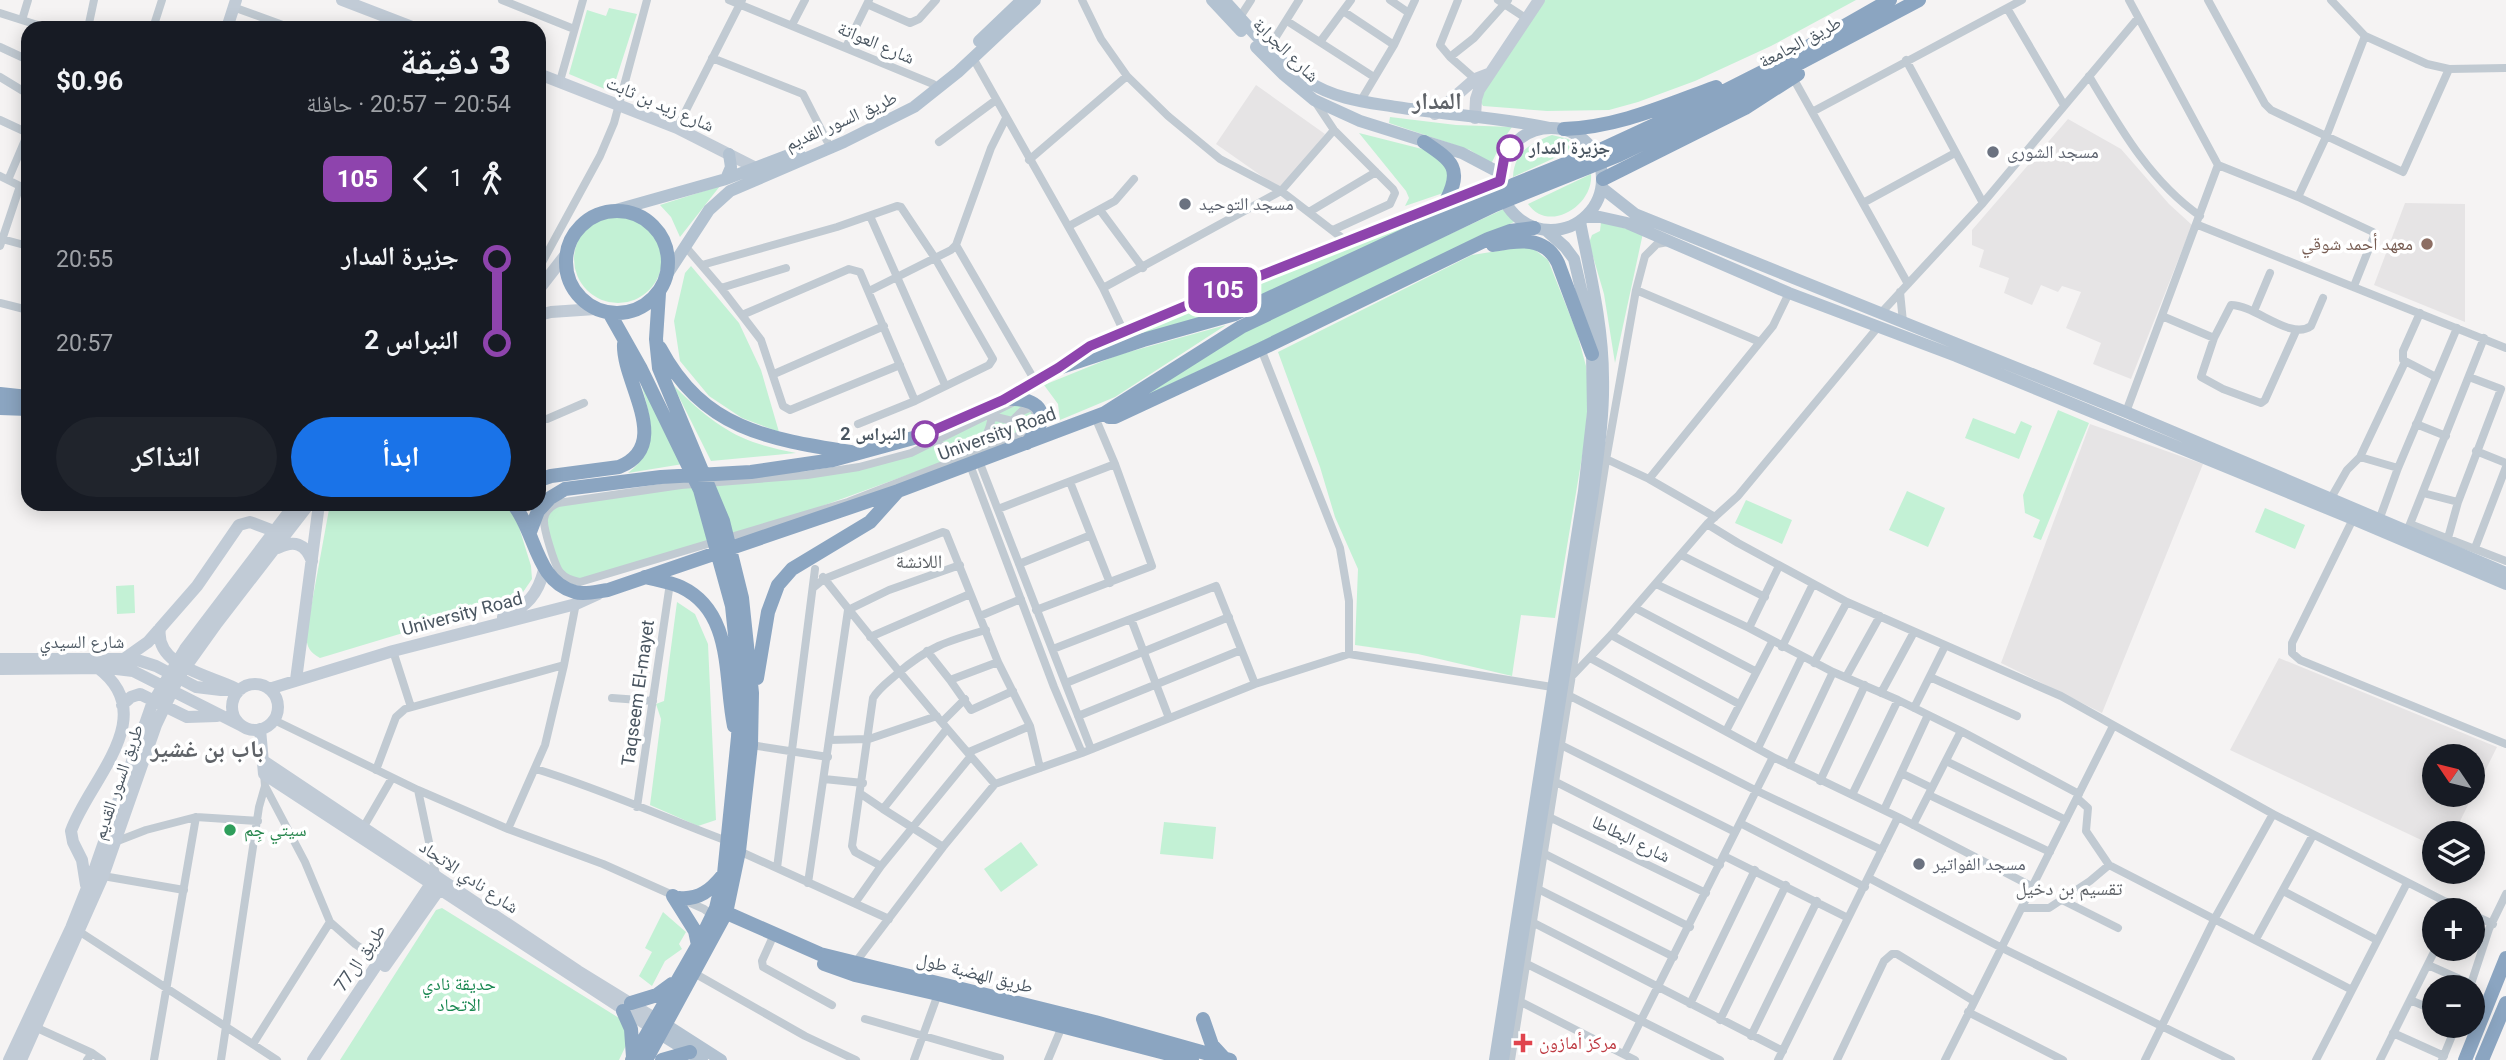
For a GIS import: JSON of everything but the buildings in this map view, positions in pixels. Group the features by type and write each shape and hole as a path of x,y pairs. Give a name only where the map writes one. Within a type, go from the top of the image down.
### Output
{"highway":[{"name":"طريق الجامعة","path":"1697,112 1890,0"},
{"name":"طريق الجامعة","path":"1697,112 1791,74 1834,46 1919,0"},
{"path":"1557,128 1587,129 1635,118 1774,66"},
{"path":"1602,183 1745,108 1791,74"},
{"name":"University Road","path":"576,598 608,590 898,491 1100,415 1241,327 1513,185 1697,112"},
{"path":"1424,142 1447,158 1455,171 1453,187 1446,201"},
{"path":"1058,368 1090,346 1500,177"},
{"path":"659,293 646,306 628,313 610,314 595,309 581,299 572,287 566,270 566,253 573,236 584,223 599,214 616,210 635,213 651,223 662,237 668,254 668,273 659,293 656,339 663,399"},
{"path":"1100,415 1115,417 1262,349 1455,254 1510,231 1541,229"},
{"path":"1455,254 1510,242 1529,241 1545,246 1558,263 1592,354"},
{"name":"University Road","path":"595,484 751,471 833,460 917,437 1003,400 1058,368 1235,314 1395,247"},
{"path":"610,314 663,399 700,490 732,606 752,693"},
{"path":"546,478 619,467 628,464 640,447 645,424 625,362 624,339"},
{"path":"656,339 666,359 687,388 723,417 743,428 782,441 855,453"},
{"path":"0,394 21,396"},
{"path":"1003,400 1023,399 1040,414 1040,424 1027,443"},
{"path":"0,408 21,410"},
{"path":"546,481 595,484"},
{"path":"546,502 565,489 595,484"},
{"path":"659,1027 678,978 717,913 752,693 774,593 792,569 812,564 870,522 898,491"},
{"path":"519,511 544,570 576,598"},
{"path":"530,533 538,511"},
{"path":"645,577 688,591 702,601 713,614 724,651 730,705 744,745"},
{"path":"637,1060 694,972 739,851 744,745 740,710 743,653"},
{"path":"676,897 690,899 702,895 724,874"},
{"path":"676,897 695,931 698,945"},
{"name":"طريق الهضبة طول","path":"717,913 771,941 855,975 1064,1021 1150,1036 1227,1059"},
{"name":"طريق الهضبة طول","path":"717,913 820,954 1064,1021 1152,1055 1192,1060"},
{"path":"2465,1060 2506,958"},
{"path":"637,1060 627,1007 657,995 678,978"},
{"path":"2482,1060 2506,1003"},
{"path":"1203,1020 1212,1045 1227,1059"},
{"path":"662,1060 696,1056"}],"main road":[{"path":"342,0 361,4 384,21"},
{"name":"طريق السور القديم","path":"668,273 709,210 730,191 760,172 890,114 933,84 1022,0"},
{"name":"طريق السور القديم","path":"616,210 760,172 895,118 937,91 1035,0"},
{"name":"شارع الجرابة","path":"1212,0 1284,75 1314,100 1349,117 1462,153 1500,177"},
{"name":"شارع الجرابة","path":"1224,0 1291,69 1325,91 1360,102 1435,114 1520,121 1557,128"},
{"path":"1435,114 1481,76 1539,0"},
{"path":"229,21 234,4"},
{"name":"شارع زيد بن ثابت","path":"546,76 677,128 760,172"},
{"path":"1475,118 1481,76"},
{"path":"1392,131 1385,121 1385,115 1395,107"},
{"path":"1494,1060 1552,687 1588,491 1602,455 1604,376 1583,220 1599,199 1602,183 1600,163 1592,148 1580,136 1557,128 1536,130 1517,142 1504,159 1500,177 1503,196 1510,210 1520,220 1541,229 1565,247 1574,259 1592,354 1593,412 1588,491 1568,675 1503,1060"},
{"path":"726,179 731,167 729,154"},
{"path":"1602,183 1635,214 2126,412 2331,498 2378,524"},
{"path":"1541,229 1559,230 1583,220 1600,217 1627,223 1789,293 1956,356 2353,519 2406,532 2506,573"},
{"path":"546,280 566,253"},
{"path":"546,313 595,309"},
{"name":"طريق السور القديم","path":"9,1060 103,876 114,828 156,725 182,671 290,511"},
{"name":"طريق السور القديم","path":"239,586 274,550 304,511"},
{"path":"296,680 319,511"},
{"path":"124,659 148,642 160,628 207,573 236,528 250,522 274,531"},
{"path":"2406,532 2506,584"},
{"path":"274,550 288,543 299,544 306,549 312,563"},
{"path":"477,629 527,604 540,586 544,570"},
{"name":"University Road","path":"270,689 576,598"},
{"path":"160,628 161,645 172,659 238,688 255,684 270,689 277,700 274,720 260,729 246,728 239,724 232,710 238,688"},
{"name":"شارع السيدي","path":"0,659 124,659 144,662 196,687 238,688"},
{"path":"86,892 84,868 71,831 123,730 122,705 114,683 103,668"},
{"name":"شارع السيدي","path":"0,669 103,668 133,671 246,728"},
{"path":"122,705 131,696 140,694 187,717 224,716"},
{"path":"260,729 265,774"},
{"name":"شارع نادي الاتحاد","path":"265,774 363,828 437,883"},
{"name":"شارع نادي الاتحاد","path":"265,774 659,1027"},
{"path":"76,846 89,849 109,844"},
{"name":"طريق السور القديم","path":"21,1060 37,1028 75,929 86,892 109,844"},
{"path":"323,1060 437,883"},
{"name":"طريق ال77","path":"313,1060 379,960 437,883"},
{"path":"659,1027 696,1056"},
{"path":"659,1027 721,1060"}],"street":[{"path":"22,20 28,0"},
{"path":"90,21 94,0"},
{"path":"155,21 162,0"},
{"path":"502,0 574,29"},
{"path":"560,81 583,0"},
{"path":"546,255 600,156 614,123 647,0"},
{"name":"شارع العواتة","path":"729,0 742,2 933,84"},
{"path":"793,25 806,0"},
{"path":"846,47 868,2 910,23 919,19 936,0"},
{"path":"1082,0 1101,39 1127,76 1168,116 1220,159 1281,191 1346,241"},
{"path":"1240,17 1251,0"},
{"path":"1269,48 1299,0"},
{"path":"1320,43 1351,0"},
{"path":"1390,0 1409,13"},
{"path":"1360,102 1394,45 1415,0"},
{"path":"1458,0 1440,43 1450,57 1481,76"},
{"path":"1812,112 2022,0"},
{"path":"2129,0 2218,165 2298,197 2373,232 2374,236 2354,286"},
{"path":"2208,0 2265,104 2271,110 2404,171 2449,69"},
{"path":"2331,0 2365,36 2427,64 2449,69 2506,68"},
{"path":"677,128 742,2"},
{"path":"1450,57 1474,38 1503,2 1527,19"},
{"path":"234,4 274,21"},
{"path":"2007,8 2064,106"},
{"path":"1343,11 1394,45"},
{"path":"0,13 25,21"},
{"path":"1881,313 1983,203 2138,18"},
{"path":"1287,21 1374,77"},
{"path":"2298,197 2326,137 2365,36"},
{"path":"0,47 21,57"},
{"path":"712,58 803,94 827,141"},
{"path":"973,58 1069,226 1124,332"},
{"path":"1906,60 1983,203"},
{"path":"1791,74 1908,284"},
{"path":"1029,160 1127,76"},
{"path":"2089,76 2138,155 2168,191 2199,221 2506,348"},
{"path":"0,78 21,90"},
{"path":"940,142 996,100"},
{"path":"1314,100 1334,130 1393,188 1394,200 1390,204 1333,230"},
{"path":"869,291 956,245 990,148 1006,118"},
{"path":"0,121 21,130"},
{"path":"1103,288 1281,191 1334,130"},
{"path":"21,146 4,178 20,187 1,242 21,245"},
{"path":"1863,203 1955,153"},
{"path":"2126,412 2218,165"},
{"path":"1309,212 1376,172"},
{"path":"1069,226 1121,196 1134,180"},
{"path":"702,265 901,206 935,258 993,359 989,365 915,401 858,424"},
{"path":"1100,210 1143,268"},
{"path":"870,216 945,385"},
{"path":"1511,1060 1544,853 1546,815 1570,695 1568,675 1602,455 1645,256 1657,244 1672,242"},
{"path":"956,245 1035,381"},
{"path":"685,246 761,341 783,406 790,410 900,365"},
{"path":"721,288 786,268"},
{"path":"742,315 849,269 860,272 915,401"},
{"path":"2254,311 2270,274"},
{"path":"1636,290 1760,342"},
{"path":"1900,292 1903,322"},
{"path":"1649,479 1773,326 1789,293"},
{"path":"2296,331 2265,400 2261,403 2223,389 2201,377 2214,338 2231,305 2254,311 2296,331 2311,326 2323,299"},
{"path":"0,303 21,308"},
{"path":"2420,313 2403,352 2403,360 2435,377"},
{"path":"2162,316 2214,338"},
{"path":"774,374 884,326"},
{"path":"1568,675 1590,658 1707,524 1738,496 1878,327"},
{"path":"2378,524 2398,468 2457,328"},
{"path":"2484,338 2406,532 2448,538 2506,561"},
{"path":"1262,349 1340,548 1349,601 1349,654"},
{"path":"2331,498 2347,470 2360,457 2405,362"},
{"path":"2448,538 2476,451 2504,386 2469,377"},
{"path":"1019,401 1034,406 1037,419 1032,429 848,502 580,582 570,580 557,568 544,523 548,510 558,503 681,485 807,475 859,467 911,453 1019,401"},
{"path":"546,418 584,403"},
{"path":"1005,439 1012,421 1022,411 1034,406"},
{"path":"992,415 1012,421"},
{"path":"936,442 952,449 965,450 979,442 988,432 992,415"},
{"path":"1036,610 1152,566 1100,415"},
{"path":"2416,424 2446,436"},
{"path":"988,432 1005,439"},
{"path":"2475,548 2506,465 2476,451"},
{"path":"1602,455 1715,517"},
{"path":"2360,457 2398,468"},
{"path":"974,463 998,509 1091,749"},
{"path":"974,463 1021,599 1082,753"},
{"path":"998,509 1115,464"},
{"path":"1070,482 1110,583"},
{"path":"2423,493 2458,502"},
{"path":"2353,519 2292,643 2292,653 2300,660 2506,744"},
{"path":"1707,524 1847,602 2061,696 2273,814 2436,898"},
{"path":"813,587 824,579 946,533 998,662 1030,726 1040,768"},
{"path":"1019,564 1091,535"},
{"path":"1681,555 1765,597"},
{"path":"812,564 899,673 995,784"},
{"path":"777,868 813,587 812,564"},
{"path":"848,610 888,590 960,565"},
{"path":"1749,628 1780,566"},
{"name":"Taqseem El-mayet","path":"637,807 670,583"},
{"path":"1656,584 1749,628 1814,663 1961,731 2078,796 2088,808 2086,831 2109,864 2352,990"},
{"path":"1782,647 1813,584"},
{"path":"1053,649 1216,586 1255,684"},
{"path":"870,637 970,594"},
{"path":"508,829 536,769 553,720 576,598"},
{"path":"980,616 1021,599"},
{"path":"1814,663 1847,602"},
{"path":"1635,608 1755,671"},
{"path":"808,883 848,610"},
{"path":"1846,677 1880,616"},
{"path":"1066,683 1229,617"},
{"path":"1131,619 1169,718"},
{"path":"881,866 852,849 873,698 914,659 927,651 942,643 986,630"},
{"path":"1881,693 1914,632"},
{"path":"1611,635 1739,704"},
{"path":"1726,731 1772,642"},
{"path":"1914,708 1945,646"},
{"path":"1078,716 1241,650"},
{"path":"393,651 411,707"},
{"path":"927,651 971,710 1013,691"},
{"path":"855,963 943,847 995,784 1082,753 1255,684 1349,654 1552,687"},
{"path":"1758,748 1802,657"},
{"path":"1590,658 1773,757 1884,810 2033,887"},
{"path":"950,680 998,662"},
{"path":"376,770 396,717 411,707 565,665"},
{"path":"1789,765 1833,672"},
{"path":"1930,677 2017,716"},
{"path":"1820,781 1865,685"},
{"path":"1570,695 1755,790 1882,850"},
{"path":"612,698 653,701"},
{"path":"883,809 942,723 965,699"},
{"path":"1852,795 1898,700"},
{"path":"1884,810 1928,715"},
{"path":"274,720 418,790 717,913"},
{"path":"829,740 869,739 942,723"},
{"path":"855,903 970,754 1030,726"},
{"path":"1945,1060 2113,726"},
{"path":"1913,825 1961,731"},
{"path":"744,745 792,750 828,758"},
{"path":"1561,745 1735,832"},
{"path":"1624,1054 1773,757"},
{"path":"1946,761 2066,820"},
{"path":"536,769 574,780 727,841"},
{"path":"221,1060 224,1026 265,774"},
{"path":"265,774 330,922 379,960"},
{"path":"1901,774 1930,792 2050,852"},
{"path":"363,828 392,778"},
{"path":"824,779 863,783"},
{"path":"1554,781 1722,860 1755,870 1848,918"},
{"path":"418,790 437,883"},
{"path":"861,794 943,847"},
{"path":"2144,1060 2215,918 2273,814"},
{"name":"شارع البطاطا","path":"1546,815 1706,893"},
{"path":"109,844 146,830 196,817 258,821"},
{"path":"154,1060 196,817"},
{"path":"1778,1060 1898,817"},
{"path":"1740,823 1865,887"},
{"path":"2256,939 2313,835"},
{"path":"739,851 889,919"},
{"path":"1544,853 1689,927"},
{"path":"2022,908 2043,910 2063,900 2109,864"},
{"path":"1690,1003 1755,870"},
{"path":"103,876 184,890"},
{"path":"1869,878 2002,948 2231,1060"},
{"path":"2316,1060 2407,883"},
{"path":"1720,1020 1786,885"},
{"path":"1538,889 1674,957"},
{"path":"2283,891 2377,940"},
{"path":"2475,975 2506,894"},
{"path":"2063,900 2118,928"},
{"path":"1751,1036 1817,901"},
{"path":"2485,920 2493,924"},
{"path":"253,1044 330,922"},
{"path":"1532,922 1783,1051"},
{"path":"75,929 277,1060"},
{"path":"771,941 762,961 763,967 832,1005"},
{"path":"1837,1060 1884,961 1892,954 1897,954 1974,1001"},
{"path":"2380,1060 2430,961"},
{"path":"1525,963 1720,1060"},
{"path":"2428,965 2448,975"},
{"path":"694,972 785,1025 856,1060"},
{"path":"914,1060 938,993"},
{"path":"2410,1000 2422,1005"},
{"path":"1519,1001 1635,1060"},
{"path":"1968,1012 2063,1060"},
{"path":"865,1019 1000,1058"},
{"path":"1048,1060 1064,1021"},
{"path":"37,1028 90,1057 102,1060"},
{"path":"2393,1033 2443,1058 2451,1038"}],"shaded area":[{"path":"1256,85 1325,134 1283,191 1216,144"},
{"path":"2068,119 2121,149 2169,204 2192,225 2131,379 2093,364 2101,343 2066,328 2081,292 2062,286 2058,292 2041,285 2032,305 2004,293 2009,278 1979,267 1984,250 1972,245 1972,230"},
{"name":"معهد أحمد شوقي","path":"2405,203 2465,204 2465,322 2374,285"},
{"path":"2090,424 2203,464 2102,713 2001,663"},
{"path":"2279,658 2497,747 2485,771 2485,744 2422,744 2422,807 2467,807 2460,821 2422,821 2422,840 2230,750"}],"green space":[{"path":"1544,0 1856,0 1771,46 1695,81 1638,102 1609,110 1547,111 1483,106 1479,99"},
{"path":"609,8 637,14 612,92 569,74 587,10 606,16"},
{"path":"1390,117 1456,125 1512,127 1491,164 1470,150 1389,123"},
{"path":"1359,133 1434,152 1449,161 1449,191 1405,206 1409,198 1406,191"},
{"path":"1552,135 1568,139 1578,147 1513,177 1520,155 1537,141"},
{"path":"1591,174 1585,196 1568,212 1547,216 1537,213 1528,204"},
{"path":"720,186 680,237 671,217 660,205"},
{"path":"1491,188 1239,309 1116,345 1131,332"},
{"path":"1504,209 1514,222 1136,400 1247,328"},
{"path":"618,215 635,219 649,228 658,242 662,259 658,276 649,290 635,299 618,303 601,299 587,290 578,276 574,259 578,242 587,228 601,219"},
{"path":"1601,222 1643,233 1615,363 1604,294 1589,243 1592,235 1600,231"},
{"path":"1530,246 1548,260 1577,333 1589,388 1585,439 1555,618 1521,615 1512,676 1418,654 1355,645 1358,569 1335,517 1320,467 1278,352 1472,255"},
{"path":"691,266 739,323 761,370 779,432 742,418 709,396 680,361 674,321 685,273"},
{"path":"1226,325 1115,397 1060,420 1058,404 1044,385 1118,355"},
{"path":"641,383 683,464 628,473 646,453 651,431"},
{"path":"673,385 700,410 731,432 758,444 796,453 711,461"},
{"path":"1013,403 1031,408 1034,419 1032,427 1020,434 759,529 575,582 555,569 543,523 551,508 563,502 831,470 897,457"},
{"path":"2058,410 2089,423 2041,540 2033,537 2040,520 2025,513 2023,495"},
{"path":"1973,418 2015,434 2021,421 2032,426 2019,459 1965,438"},
{"path":"1907,491 1945,508 1928,547 1889,530"},
{"path":"1746,500 1792,520 1782,544 1735,523"},
{"path":"2265,508 2305,525 2295,549 2255,532"},
{"path":"329,511 514,511 531,566 532,579 519,598 320,658 309,649 306,635"},
{"path":"134,585 135,613 117,614 116,586"},
{"path":"677,602 695,614 708,644 716,820 698,826 650,805 661,719 656,704 664,701"},
{"path":"1164,822 1216,827 1213,859 1160,854"},
{"path":"1021,842 1038,865 1001,892 984,869"},
{"name":"حديقة نادي الاتحاد","path":"442,908 619,1018 630,1037 619,1060 340,1060 436,910"},
{"path":"663,912 686,932 679,944 682,949 665,961 652,986 639,976 652,952 645,948"}],"bus line":[{"name":"105","path":"925,434 1003,400 1090,346 1500,181 1504,159 1510,148"}],"place":[{"name":"جزيرة المدار","path":"1510,148"},
{"name":"مسجد الشورى","path":"1993,152"},
{"name":"مسجد التوحيد","path":"1185,204"},
{"name":"معهد أحمد شوقي","path":"2427,244"},
{"name":"النبراس 2","path":"925,434"},
{"name":"سيتي جِم","path":"230,830"},
{"name":"مسجد الفواتير","path":"1919,864"},
{"name":"مركز أمازون","path":"1523,1043"}],"district":[{"name":"المدار","path":"1437,101"},
{"name":"اللانشة","path":"919,561"},
{"name":"باب بن غشير","path":"207,749"},
{"name":"تقسيم بن دخيل","path":"2069,888"}]}
